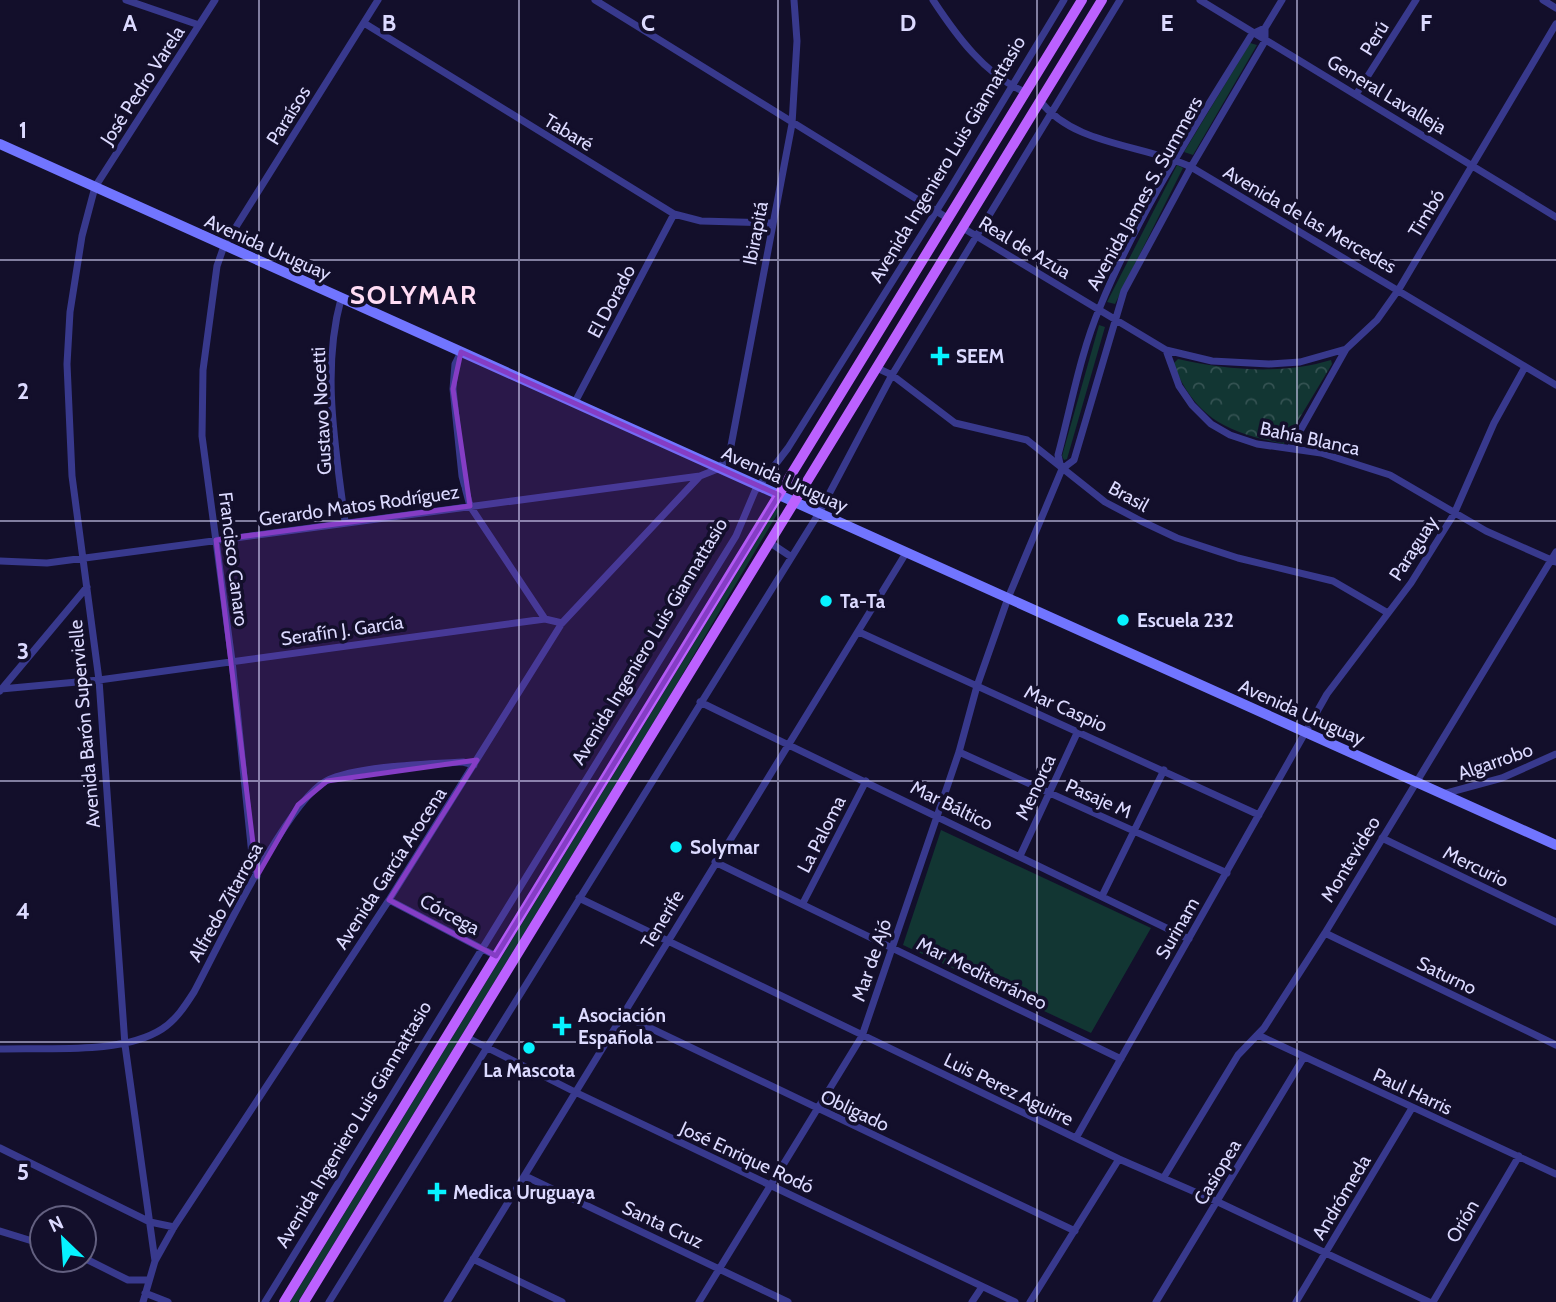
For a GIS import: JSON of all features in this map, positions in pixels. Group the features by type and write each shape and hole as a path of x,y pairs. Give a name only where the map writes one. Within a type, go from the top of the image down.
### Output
{"main road":[{"name":"Avenida Ingeniero Luis Giannattasio","path":"284,1302 1082,0"},
{"path":"304,1302 1102,0"}],"street":[{"path":"126,0 199,25"},
{"name":"José Pedro Varela","path":"95,187 215,0"},
{"name":"Paraísos","path":"224,246 378,0"},
{"name":"Real de Azua","path":"595,0 949,219"},
{"name":"Ibirapitá","path":"720,468 730,451 792,124 797,41 794,0"},
{"path":"933,0 953,31 1012,86 1025,92"},
{"name":"Avenida Ingeniero Luis Giannattasio","path":"265,1302 736,536 758,486 788,448 937,212 1064,0"},
{"path":"333,1301 579,898 819,513 892,375 1120,0"},
{"name":"General Lavalleja","path":"1200,0 1252,34 1357,93 1556,217"},
{"path":"1252,34 1265,28 1283,0"},
{"name":"Perú","path":"1357,93 1416,0"},
{"path":"1543,0 1556,8"},
{"name":"Tabaré","path":"364,23 674,214 701,221 773,223"},
{"name":"Timbó","path":"1291,447 1346,349 1377,320 1399,289 1556,24"},
{"path":"1265,28 1265,41"},
{"name":"Avenida James S. Summers","path":"1062,469 1058,456 1098,310 1176,159 1252,34"},
{"name":"Avenida James S. Summers","path":"1008,598 1062,469 1074,460 1114,319 1152,236 1265,41"},
{"name":"Avenida de las Mercedes","path":"1040,102 1050,114 1115,144 1176,159 1191,167 1556,384"},
{"name":"Avenida Uruguay","path":"0,144 1556,845"},
{"name":"Avenida Barón Supervielle","path":"95,187 82,236 71,312 67,364 72,476 85,558 99,680 125,1045 155,1261"},
{"name":"El Dorado","path":"575,402 674,214"},
{"name":"Real de Azua","path":"962,229 1166,350 1212,361 1269,364 1300,362 1346,349"},
{"name":"Francisco Canaro","path":"224,246 217,266 203,370 202,436 232,661 252,855 257,876"},
{"name":"Gustavo Nocetti","path":"341,299 330,357 333,424 345,523"},
{"name":"Bahía Blanca","path":"1166,350 1179,386 1210,424 1257,444 1291,447 1390,475 1454,514 1554,558"},
{"path":"461,352 455,364 453,389 463,476 470,506 544,619"},
{"name":"Paraguay","path":"1305,733 1342,670 1430,555 1454,514 1494,424 1525,367"},
{"name":"Brasil","path":"877,368 892,375 955,423 1027,440 1105,502 1177,538 1238,558 1333,581 1388,613"},
{"name":"Gerardo Matos Rodríguez","path":"0,561 47,563 700,476 720,468"},
{"name":"Avenida García Arocena","path":"144,1298 155,1261 174,1227 389,900 562,624 700,476"},
{"path":"769,542 790,556"},
{"name":"Tenerife","path":"447,1302 906,553"},
{"name":"Montevideo","path":"1164,1177 1238,1055 1258,1035 1325,933 1554,558"},
{"path":"1,690 87,587"},
{"name":"Mar de Ajó","path":"699,1302 862,1035 1008,598"},
{"name":"Serafín J. García","path":"1,690 99,680 544,619 562,624"},
{"name":"Mar Caspio","path":"859,632 1259,815"},
{"name":"Mar Báltico","path":"700,702 1189,939"},
{"name":"Menorca","path":"1020,856 1078,731"},
{"name":"Surinam","path":"1076,1138 1305,733"},
{"name":"Pasaje M","path":"959,751 1227,873"},
{"name":"Algarrobo","path":"1443,794 1502,778 1556,754"},
{"name":"Alfredo Zitarrosa","path":"0,1049 125,1045 162,1029 180,1013 298,805 327,781 348,774 450,762 474,765"},
{"path":"1102,896 1136,832 1164,770"},
{"name":"La Paloma","path":"803,903 866,781"},
{"name":"Mercurio","path":"1382,838 1556,922"},
{"name":"Mar Mediterráneo","path":"715,862 1121,1059"},
{"name":"Luis Perez Aguirre","path":"579,898 1119,1159 1164,1177 1431,1302"},
{"name":"Córcega","path":"389,900 496,956"},
{"name":"Saturno","path":"1325,933 1556,1045"},
{"name":"Obligado","path":"623,1015 1075,1231"},
{"name":"Paul Harris","path":"1258,1035 1556,1174"},
{"name":"José Enrique Rodó","path":"466,1037 575,1092 1015,1302"},
{"name":"Casiopea","path":"1156,1302 1304,1057"},
{"name":"Andrómeda","path":"1296,1302 1412,1108"},
{"path":"0,1149 150,1222 174,1227"},
{"name":"Orión","path":"1431,1302 1518,1156"},
{"path":"1030,1302 1119,1159"},
{"name":"Santa Cruz","path":"525,1176 788,1302"},
{"path":"0,1231 28,1240"},
{"path":"473,1259 562,1302"},
{"path":"98,1265 128,1280 148,1280"},
{"path":"972,1302 982,1287"},
{"path":"144,1298 168,1302"}],"highlighted area":[{"path":"461,352 779,495 496,956 389,900 477,760 327,781 298,805 257,876 216,540 470,506 453,389"}],"green space":[{"path":"1250,43 1257,45 1193,155 1184,152"},
{"path":"1177,165 1183,168 1115,304 1107,302"},
{"path":"1099,325 1105,327 1067,459 1064,460 1062,456"},
{"path":"1178,359 1254,369 1293,368 1331,360 1332,364 1284,444 1230,428 1204,411 1182,383 1173,364"},
{"path":"776,509 779,511 669,697 298,1302 290,1302"},
{"path":"941,830 1151,928 1091,1033 903,945"}],"place":[{"name":"SEEM","path":"940,356"},
{"name":"Ta-Ta","path":"826,601"},
{"name":"Escuela 232","path":"1123,620"},
{"name":"Solymar","path":"676,847"},
{"name":"Asociación Española","path":"562,1026"},
{"name":"La Mascota","path":"529,1048"},
{"name":"Medica Uruguaya","path":"437,1192"}],"district":[{"name":"SOLYMAR","path":"414,295"}]}
